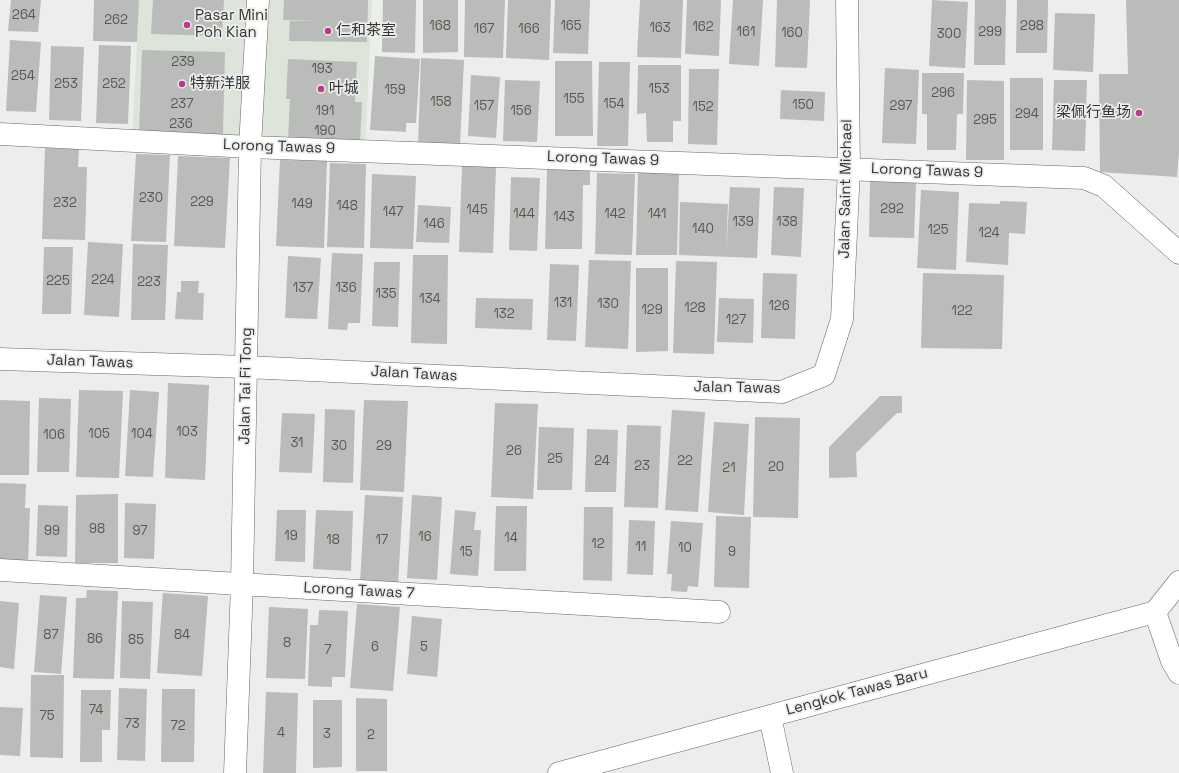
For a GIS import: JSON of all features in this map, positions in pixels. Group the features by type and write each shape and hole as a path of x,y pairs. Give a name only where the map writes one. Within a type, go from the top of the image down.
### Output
{"street":[{"name":"Jalan Tai Fi Tong","path":"234,773 242,584 250,146 258,0"},
{"name":"Jalan Saint Michael","path":"824,375 842,320 848,168 847,0"},
{"name":"Lorong Tawas 9","path":"0,134 250,146 1084,178 1104,186 1179,253"},
{"name":"Jalan Tawas","path":"0,359 246,367 782,392 824,375"},
{"name":"Lorong Tawas 7","path":"0,570 719,612"},
{"path":"1179,582 1155,612 1172,661 1179,673"},
{"name":"Lengkok Tawas Baru","path":"560,773 1155,612"},
{"path":"770,716 782,773"}],"shaded area":[{"path":"139,0 372,0 365,151 132,141"}],"building":[{"path":"11,0 41,0 38,32 8,31"},
{"path":"94,0 139,0 137,42 93,41"},
{"path":"153,0 224,0 222,36 151,34"},
{"path":"284,0 368,0 367,42 289,41 290,21 320,21 283,20"},
{"path":"383,0 416,0 415,53 382,52"},
{"path":"423,0 458,0 458,52 423,53"},
{"path":"465,0 505,0 503,58 464,57"},
{"path":"508,0 551,0 549,60 506,58"},
{"path":"555,0 590,0 588,54 553,53"},
{"path":"640,0 683,0 681,58 637,57"},
{"path":"687,0 721,0 719,56 685,54"},
{"path":"733,0 763,0 759,66 729,64"},
{"path":"777,0 810,0 807,68 775,67"},
{"path":"932,0 968,2 965,68 929,66"},
{"path":"975,0 1006,0 1005,65 974,65"},
{"path":"1017,0 1048,0 1047,53 1016,53"},
{"name":"梁佩行鱼场","path":"1126,0 1179,0 1179,152 1177,177 1100,172 1099,74 1128,74"},
{"path":"1055,13 1095,14 1093,72 1053,70"},
{"path":"10,40 41,42 36,112 6,111"},
{"path":"99,45 131,46 128,124 96,123"},
{"path":"51,46 84,47 81,121 49,120"},
{"path":"142,50 225,52 223,135 139,134"},
{"path":"375,56 420,59 416,123 406,123 406,132 370,130"},
{"path":"421,58 464,60 460,146 418,145"},
{"path":"288,59 357,62 355,102 362,102 360,143 288,140 290,99 286,99"},
{"path":"555,61 592,61 593,136 555,136"},
{"path":"599,62 630,62 628,146 597,146"},
{"path":"638,65 681,65 681,121 673,121 673,142 647,142 646,113 637,114"},
{"path":"885,68 919,70 916,144 882,143"},
{"path":"689,69 719,69 717,145 688,144"},
{"path":"922,73 964,73 963,114 957,114 956,150 927,150 927,114 922,114"},
{"path":"471,75 500,77 496,138 468,136"},
{"path":"1010,78 1043,78 1043,150 1010,150"},
{"path":"505,80 540,81 537,142 503,141"},
{"path":"967,80 1004,81 1004,160 966,160"},
{"path":"1054,80 1087,80 1085,151 1052,150"},
{"path":"781,90 825,92 824,121 780,119"},
{"path":"45,148 79,149 78,167 87,167 85,240 42,239"},
{"path":"136,154 170,155 166,242 131,241"},
{"path":"178,156 230,158 225,248 174,246"},
{"path":"280,160 327,161 324,248 276,246"},
{"path":"330,163 366,164 364,248 327,247"},
{"path":"462,166 496,167 493,253 459,252"},
{"path":"547,169 590,170 590,185 583,185 582,249 545,249"},
{"path":"638,172 679,173 677,255 636,255"},
{"path":"597,173 635,174 632,255 595,254"},
{"path":"372,174 416,176 413,249 370,248"},
{"path":"511,177 540,178 537,251 509,250"},
{"path":"870,180 916,182 914,238 869,237"},
{"path":"730,187 760,188 757,258 679,255 680,202 728,204 726,255"},
{"path":"774,187 804,188 801,257 771,255"},
{"path":"921,190 959,192 956,270 917,268"},
{"path":"1000,201 1027,202 1025,234 1009,233 1008,265 966,262 969,203 1000,204"},
{"path":"418,205 451,207 449,243 416,242"},
{"path":"88,242 123,244 119,317 84,315"},
{"path":"133,244 168,245 165,320 131,320"},
{"path":"44,247 73,247 71,314 42,314"},
{"path":"332,253 363,254 360,323 348,323 347,330 328,329"},
{"path":"413,255 448,255 447,344 411,343"},
{"path":"288,256 321,258 317,319 285,318"},
{"path":"589,260 631,261 628,349 585,347"},
{"path":"676,261 717,262 714,354 673,353"},
{"path":"374,262 400,262 398,327 372,326"},
{"path":"550,264 579,265 576,341 547,340"},
{"path":"636,268 668,268 668,351 636,352"},
{"path":"763,273 797,274 795,339 761,338"},
{"path":"923,273 1004,275 1002,349 921,348"},
{"path":"181,281 199,281 198,293 204,293 203,320 175,319 177,292 181,292"},
{"path":"476,298 533,299 532,330 475,328"},
{"path":"719,298 754,299 753,343 717,342"},
{"path":"168,383 209,385 205,480 165,478"},
{"path":"79,390 123,391 119,478 76,477"},
{"path":"130,390 159,392 153,477 125,476"},
{"path":"880,396 902,396 902,413 897,413 856,453 857,477 829,478 829,447"},
{"path":"39,398 71,399 69,472 37,472"},
{"path":"0,400 30,401 29,475 0,475"},
{"path":"364,400 408,401 404,492 360,490"},
{"path":"495,403 538,404 533,499 491,497"},
{"path":"325,409 355,410 353,483 323,482"},
{"path":"672,410 705,412 698,512 665,510"},
{"path":"282,413 315,414 312,473 279,472"},
{"path":"755,417 800,418 798,518 753,517"},
{"path":"714,422 749,424 744,515 708,512"},
{"path":"627,425 661,426 658,508 624,507"},
{"path":"539,427 574,428 572,490 537,490"},
{"path":"587,429 618,430 616,492 585,492"},
{"path":"0,483 26,484 25,508 30,508 28,564 0,563"},
{"path":"118,494 118,563 75,563 76,495"},
{"path":"365,495 403,497 398,585 360,583"},
{"path":"412,495 442,497 437,580 407,578"},
{"path":"125,503 156,504 154,559 124,558"},
{"path":"38,505 68,506 67,557 36,556"},
{"path":"496,506 527,506 526,571 494,571"},
{"path":"584,507 613,507 612,581 583,580"},
{"path":"277,510 306,510 305,562 275,561"},
{"path":"316,510 353,511 351,571 313,569"},
{"path":"455,510 476,512 474,530 481,530 478,576 450,574"},
{"path":"716,516 751,517 749,588 714,587"},
{"path":"629,520 655,521 653,575 627,574"},
{"path":"671,521 703,523 698,587 688,586 687,592 671,591 672,574 667,574"},
{"path":"87,590 118,591 114,679 73,678 76,598 86,598"},
{"path":"163,593 208,596 202,676 157,673"},
{"path":"40,595 67,597 61,674 34,672"},
{"path":"0,601 19,603 14,669 0,667"},
{"path":"122,601 153,602 150,679 120,678"},
{"path":"357,604 400,607 393,691 350,688"},
{"path":"269,607 308,609 305,679 266,678"},
{"path":"319,610 348,611 345,677 332,677 332,687 308,686 310,625 318,625"},
{"path":"412,616 442,619 437,677 407,674"},
{"path":"31,675 64,675 63,758 30,757"},
{"path":"119,688 147,689 145,761 117,760"},
{"path":"162,689 195,689 194,762 161,762"},
{"path":"81,690 111,690 110,730 102,730 102,762 80,762"},
{"path":"266,692 298,693 296,773 263,773"},
{"path":"356,698 387,699 387,771 356,771"},
{"path":"313,700 342,700 342,767 313,768"},
{"path":"0,707 23,708 20,756 0,755"}],"place":[{"name":"Pasar Mini Poh Kian","path":"187,25"},
{"name":"仁和茶室","path":"328,31"},
{"name":"特新洋服","path":"182,84"},
{"name":"叶城","path":"321,89"},
{"name":"梁佩行鱼场","path":"1139,113"}]}
